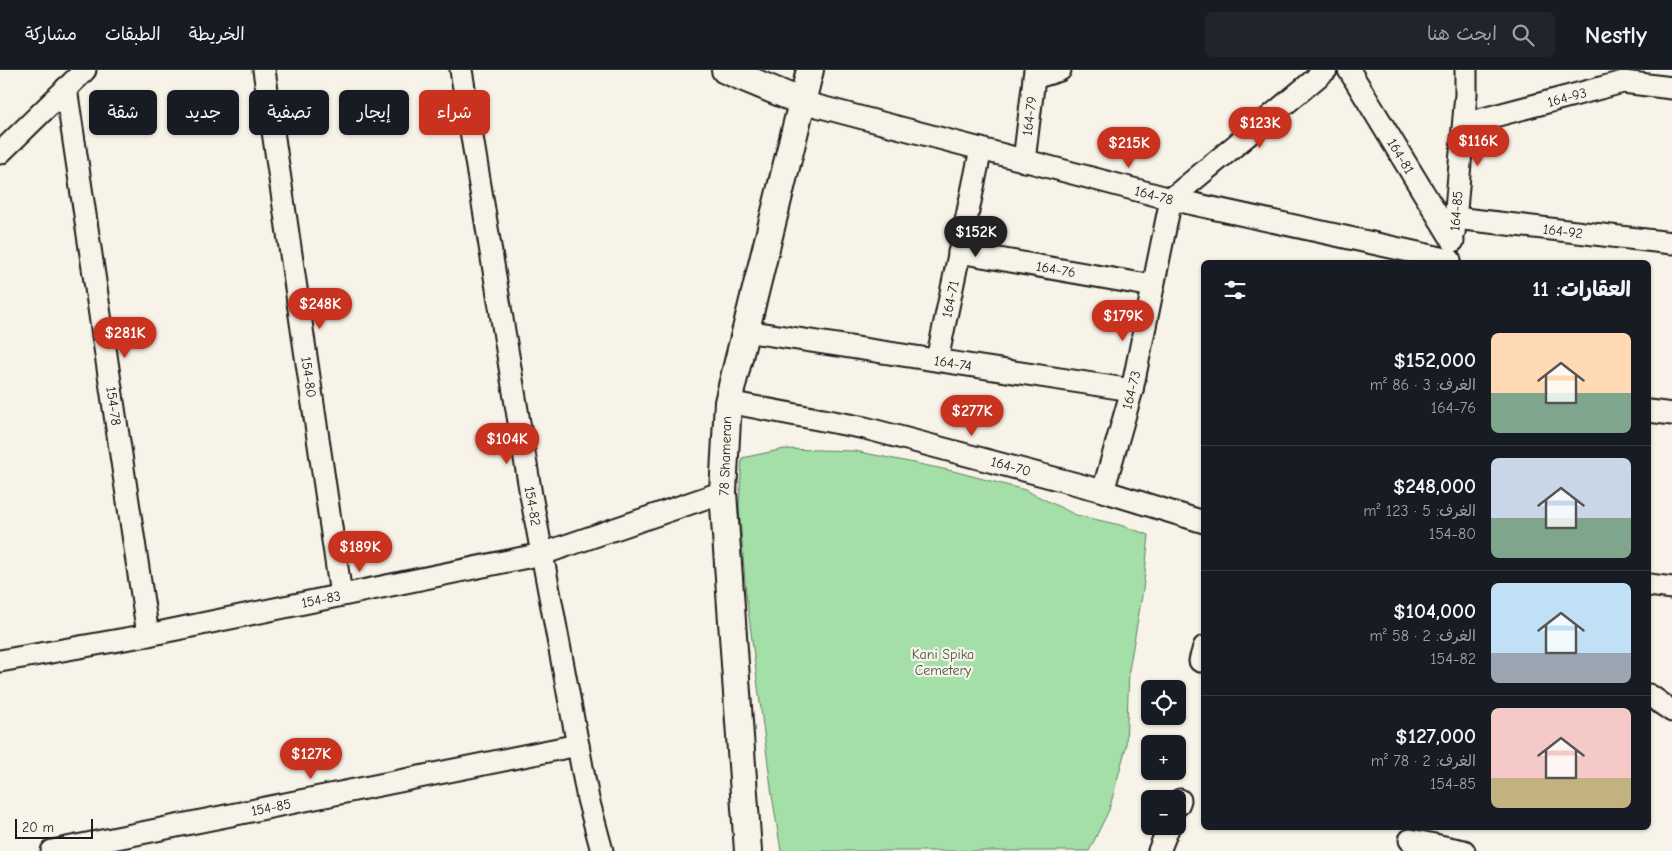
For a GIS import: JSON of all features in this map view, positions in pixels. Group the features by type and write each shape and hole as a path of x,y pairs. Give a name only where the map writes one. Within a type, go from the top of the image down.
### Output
{"street":[{"path":"0,153 85,70"},
{"name":"154-80","path":"264,70 341,595"},
{"name":"154-82","path":"461,70 511,378 542,554 588,799 602,851"},
{"path":"725,70 802,102"},
{"name":"78 Shameran","path":"748,851 723,492 728,402 810,70"},
{"path":"1034,74 1060,70"},
{"path":"1171,200 1326,70"},
{"name":"164-81","path":"1349,70 1451,255"},
{"name":"164-85","path":"1451,255 1464,124 1466,70"},
{"name":"164-79","path":"1024,161 1034,74"},
{"name":"164-93","path":"1464,124 1641,77 1672,88"},
{"name":"154-78","path":"66,88 148,634"},
{"name":"164-78","path":"802,102 1171,200 1451,255"},
{"name":"164-71","path":"937,360 981,149"},
{"name":"164-73","path":"1103,491 1132,390 1171,200"},
{"name":"164-92","path":"1455,218 1672,243"},
{"name":"164-76","path":"959,252 1153,286"},
{"name":"164-74","path":"745,331 1132,390"},
{"name":"164-70","path":"728,402 865,428 1103,491 1201,521"},
{"path":"1651,411 1672,414"},
{"name":"154-83","path":"0,661 148,634 542,554 723,492"},
{"path":"1651,585 1672,588"},
{"path":"1651,697 1663,709"},
{"name":"154-85","path":"52,851 578,745"},
{"path":"1160,851 1166,835"},
{"path":"1411,840 1464,851"}],"green space":[{"name":"Kani Spika Cemetery","path":"784,449 855,451 953,471 1025,490 1076,515 1120,525 1149,535 1143,590 1129,670 1126,747 1109,810 1089,851 781,851 746,594 739,507 742,458"}]}
